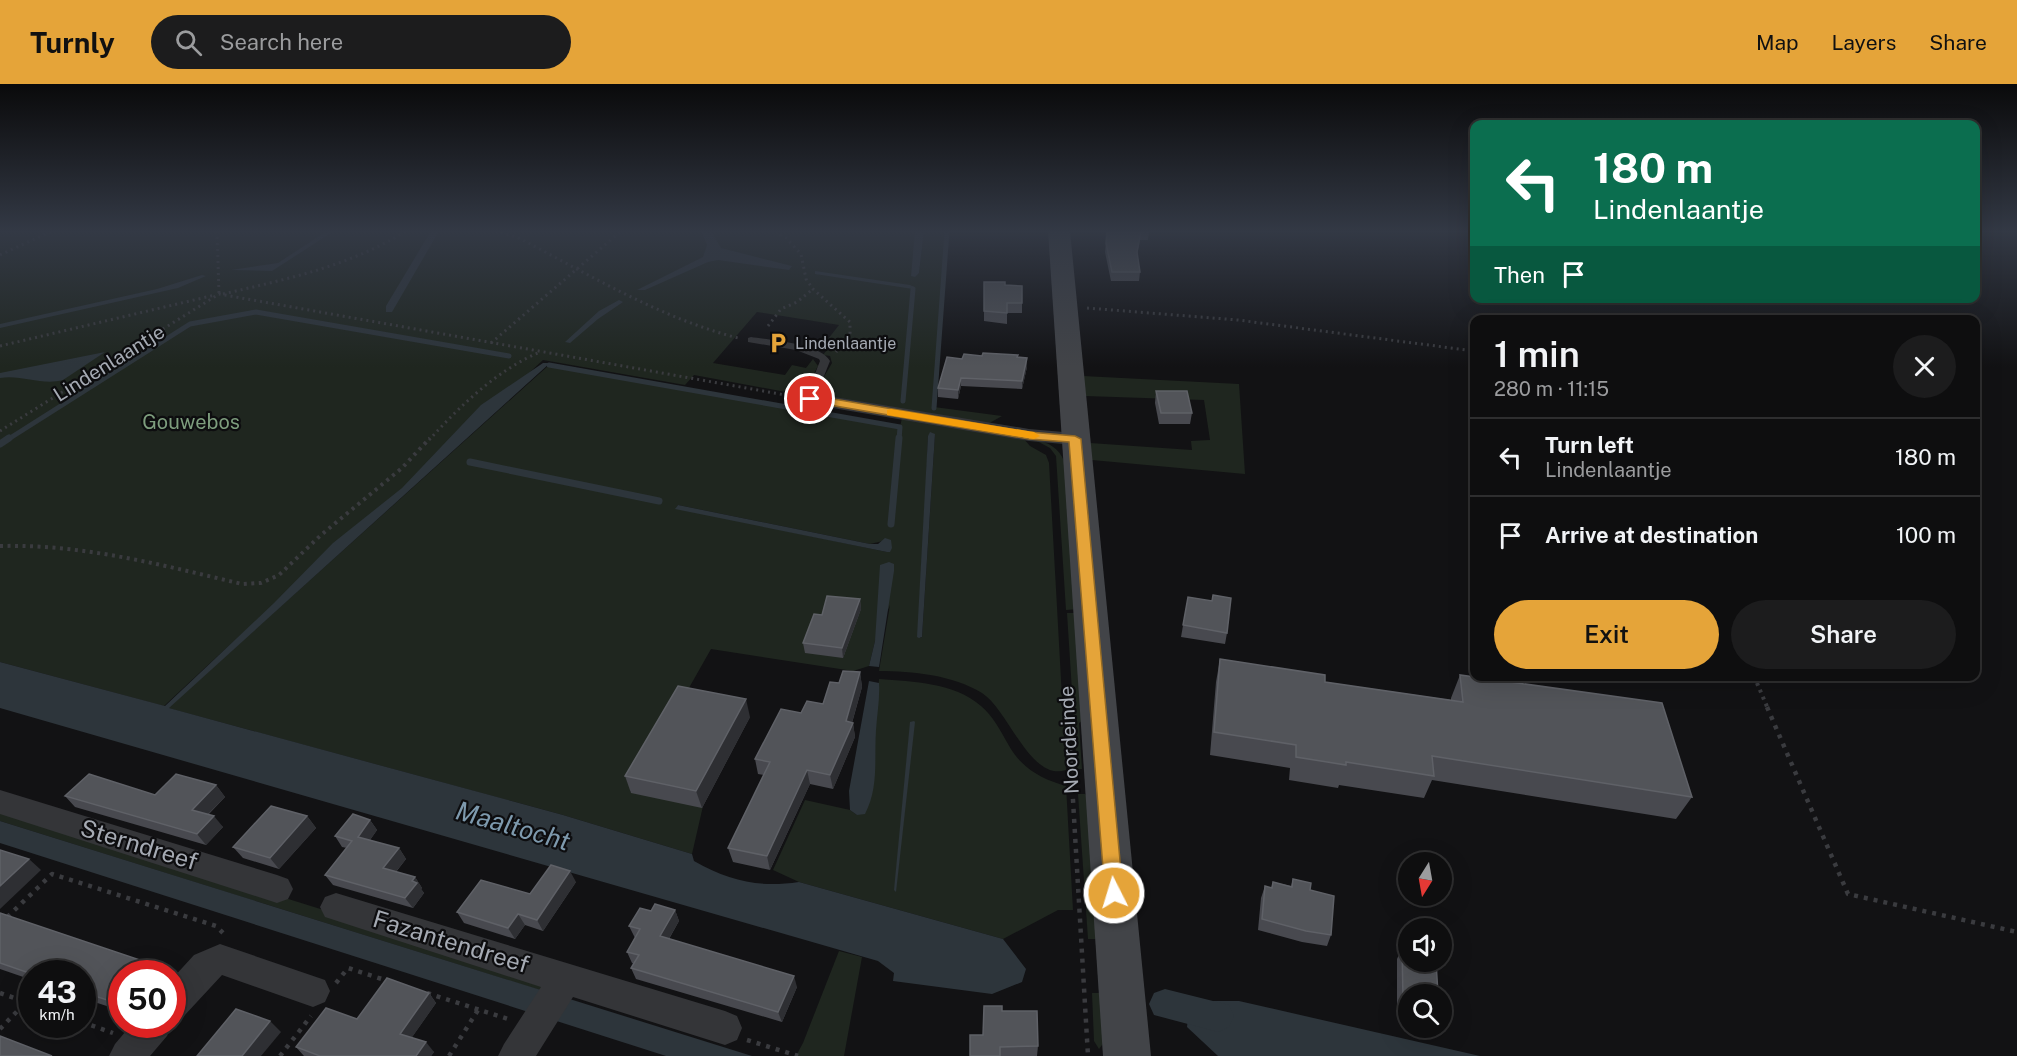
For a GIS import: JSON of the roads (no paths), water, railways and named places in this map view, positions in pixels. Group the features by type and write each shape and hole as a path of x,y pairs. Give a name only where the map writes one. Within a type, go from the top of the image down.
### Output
{"main road":[{"name":"Noordeinde","path":"1063,276 1127,1056"}],"street":[{"path":"810,399 1018,434 1075,439"},
{"name":"Sterndreef","path":"0,802 278,889"},
{"name":"Fazantendreef","path":"336,907 562,984 725,1028"},
{"path":"186,988 206,966 220,959 320,993"},
{"path":"516,1056 562,984"},
{"path":"127,1056 142,1038"}],"lane":[{"path":"751,340 812,351 823,357 825,361 810,399"}],"water":[{"path":"198,276 205,276 178,288 0,328 0,324 157,289"},
{"path":"404,276 413,276 392,312 386,312 386,306"},
{"path":"664,276 676,276 645,290 637,290"},
{"path":"830,276 851,276 910,285 914,287 913,289"},
{"path":"619,300 623,302 598,319 570,343 565,342 599,311"},
{"path":"105,352 63,380 47,382 16,377 0,378 0,373"},
{"path":"543,363 550,363 169,708 563,815 692,854 694,861 732,878 770,884 799,882 1003,939 1026,969 1022,982 992,994 893,981 894,973 878,961 0,708 0,662 165,706 274,603 333,543 402,488 481,405"},
{"path":"930,432 935,434 922,637 919,638 917,637"},
{"path":"678,505 870,544 878,544 885,538 891,540 892,548 890,552 887,552 675,509"},
{"path":"889,562 894,564 894,571 879,667 869,666 875,641 880,565"},
{"path":"869,681 879,683 875,773 872,794 865,814 857,815 850,810 849,791"},
{"path":"914,721 896,892 894,890 910,722"},
{"path":"0,821 752,1056 666,1056 0,843"},
{"path":"1208,1001 1239,1001 1480,1056 1218,1056 1187,1027 1189,1008"}],"waterway":[{"path":"934,408 944,276"},
{"path":"903,401 913,289"},
{"path":"7,440 190,324 256,312 509,356"},
{"path":"549,365 900,427 899,440"},
{"path":"0,444 9,438"},
{"path":"891,524 899,438"},
{"path":"470,462 659,501"},
{"name":"Maaltocht","path":"1165,1004 1218,1016"}],"place":[{"name":"Lindenlaantje","path":"778,343"}],"park label":[{"name":"Gouwebos","path":"191,422"}]}
